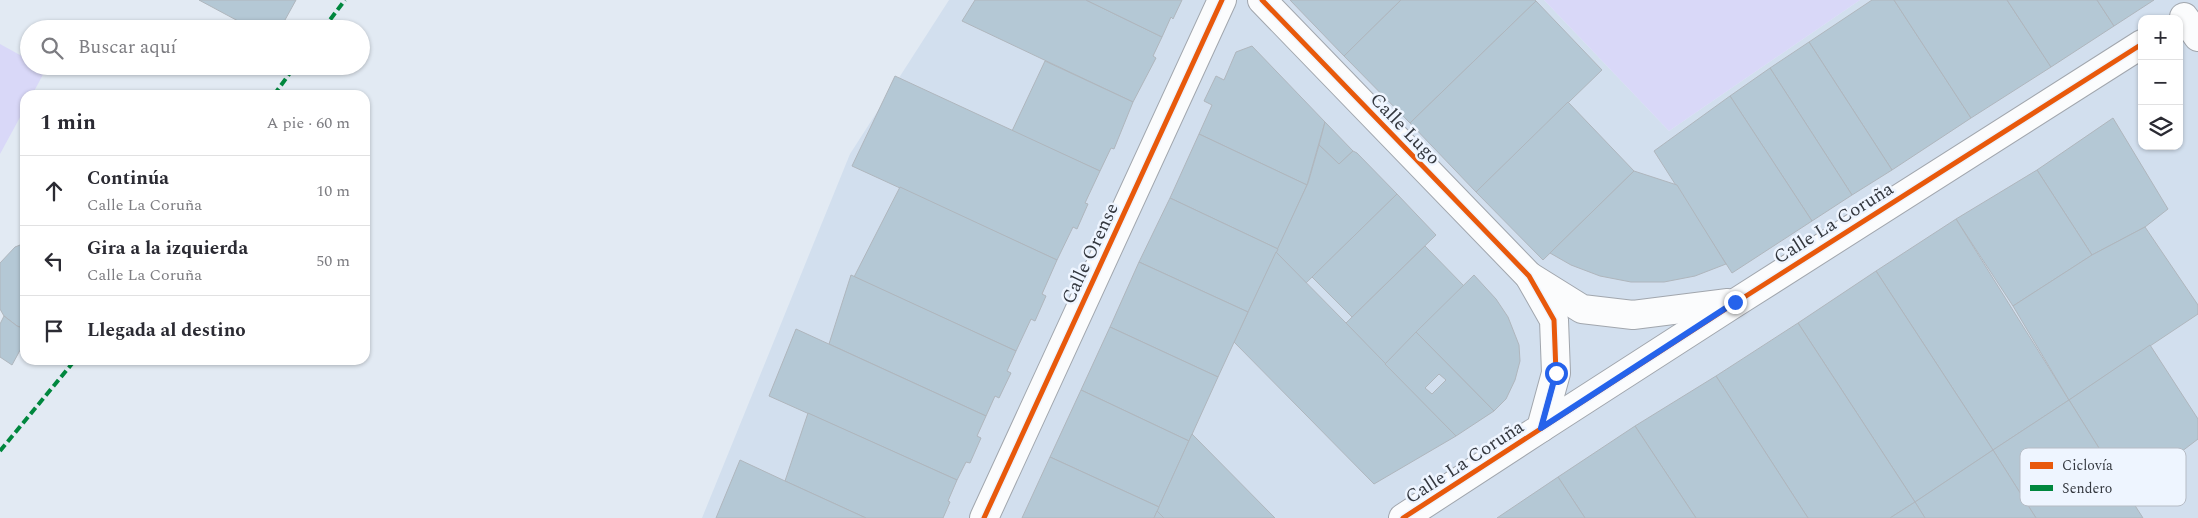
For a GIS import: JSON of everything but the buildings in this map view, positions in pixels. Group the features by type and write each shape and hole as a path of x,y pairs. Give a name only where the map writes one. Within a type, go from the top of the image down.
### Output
{"street":[{"name":"Calle Orense","path":"984,518 1222,0"},
{"name":"Calle Lugo","path":"1262,0 1528,276"},
{"name":"Calle La Coruña","path":"1403,518 1735,302 2138,47"},
{"name":"Calle La Coruña","path":"1528,276 1582,309 1633,315 1735,302"},
{"name":"Calle La Coruña","path":"1528,276 1554,320 1556,373 1541,428"}],"shaded area":[{"path":"949,0 1544,0 1669,131 1860,0 2198,0 2198,518 702,518 850,154"},
{"path":"1544,0 1860,0 1669,131"},
{"path":"0,44 20,55 20,75 43,75 35,90 20,90 20,117 0,154"}],"marked path":[{"path":"330,20 345,0"},
{"path":"278,90 288,75"},
{"path":"0,451 71,365"}],"cycle path":[{"path":"984,518 1222,0"},
{"path":"1262,0 1529,276 1554,320 1556,373 1541,428"},
{"path":"1403,518 1735,303 2138,47"}],"route":[{"path":"1556,373 1541,428 1735,302"}]}
